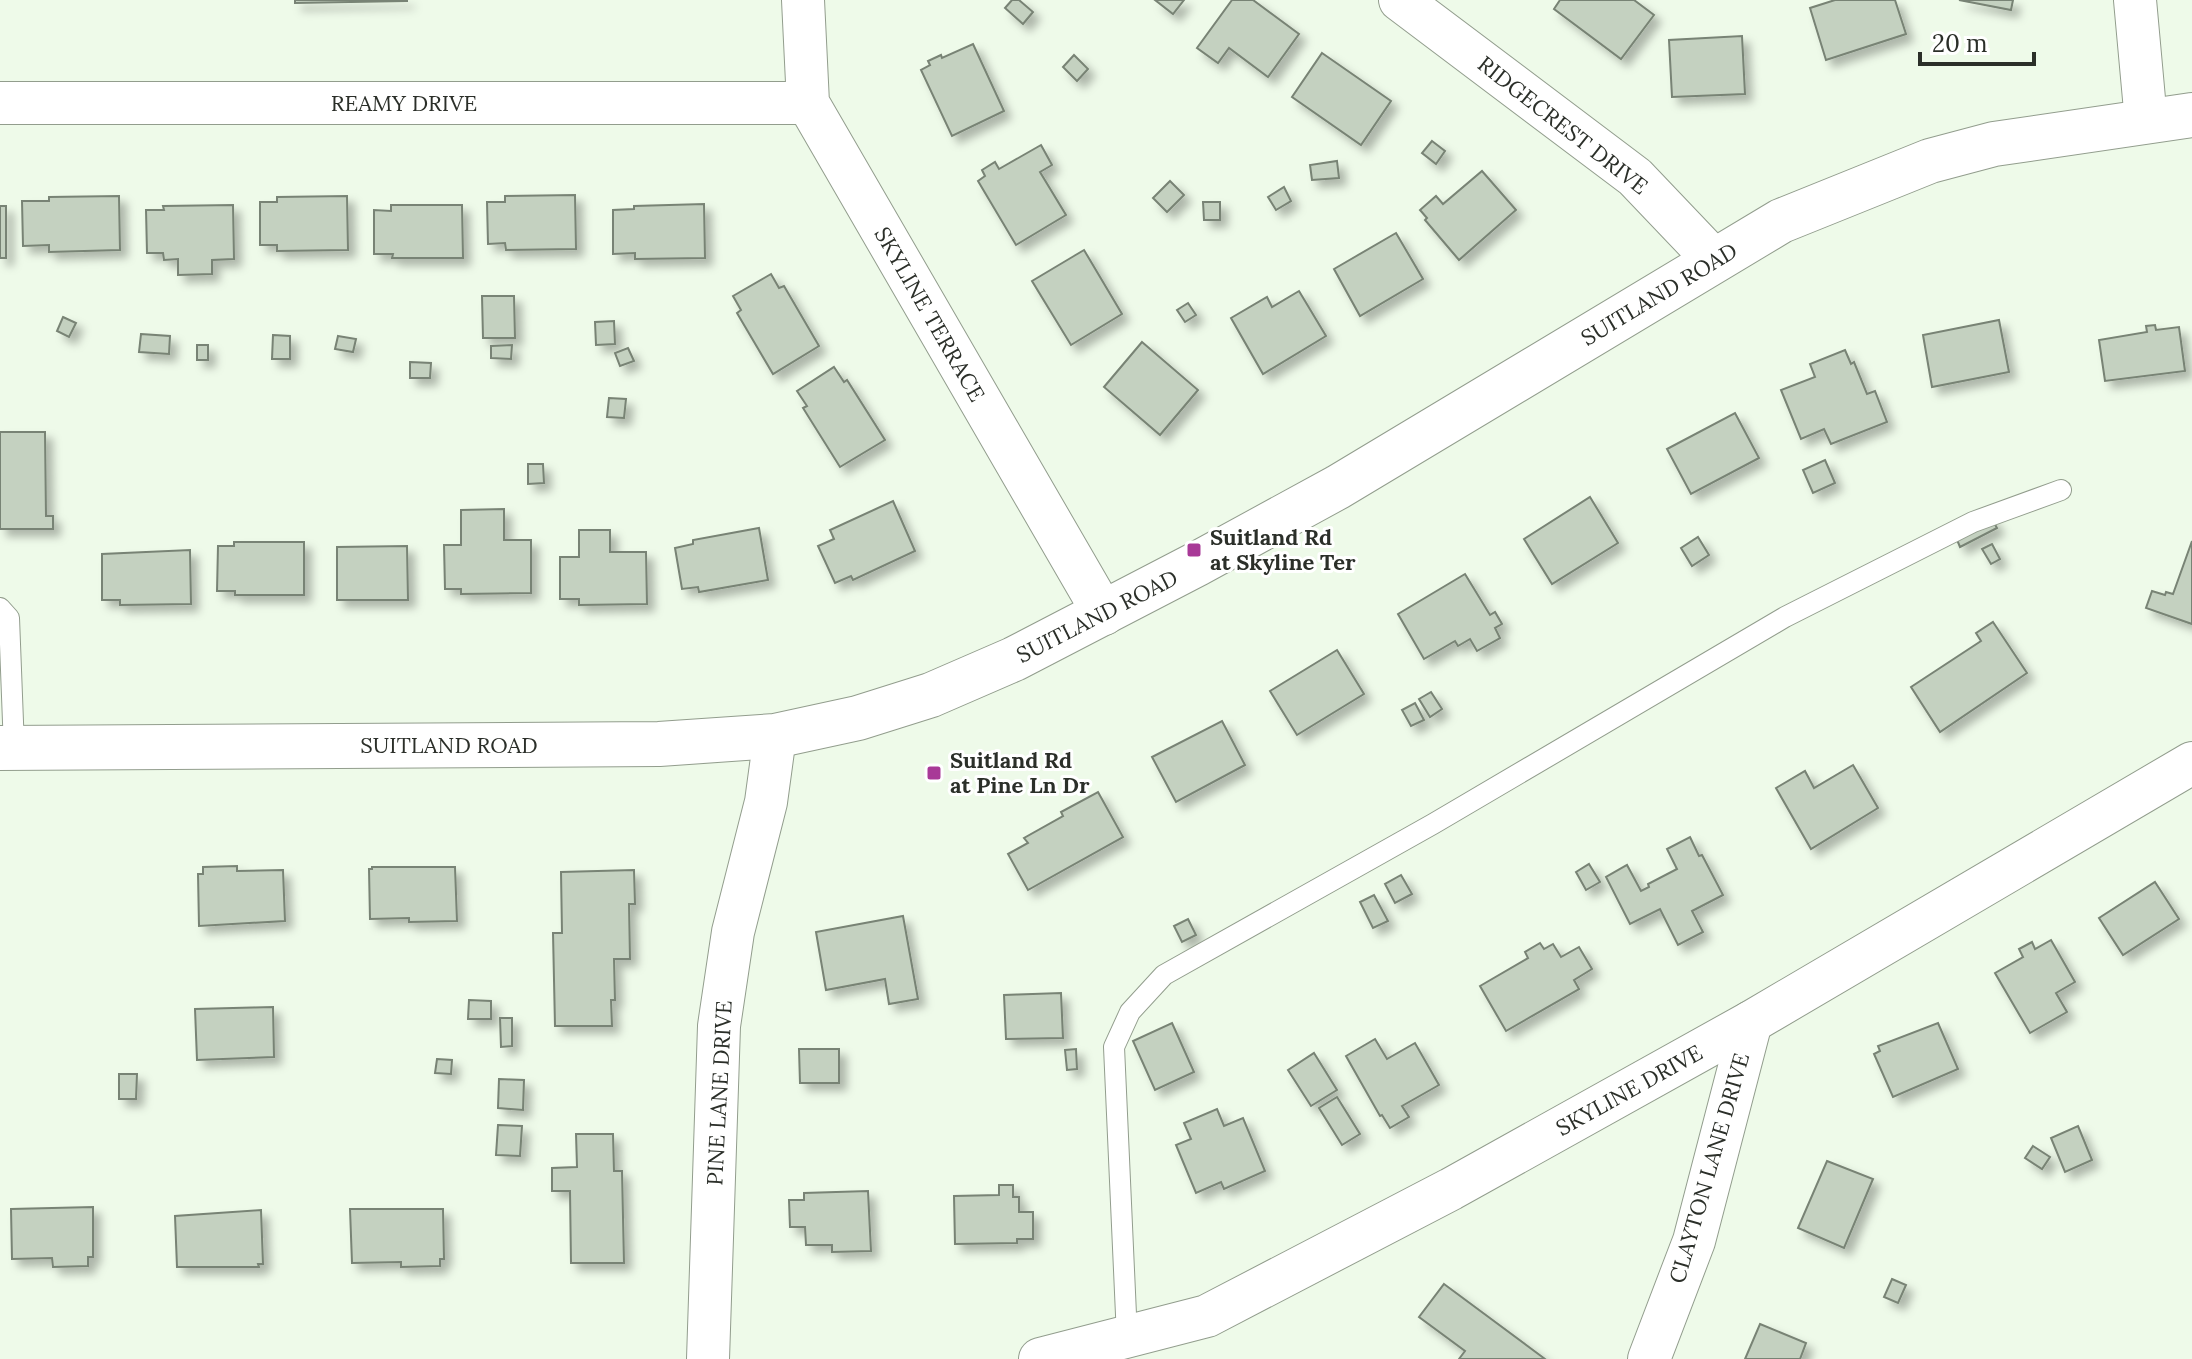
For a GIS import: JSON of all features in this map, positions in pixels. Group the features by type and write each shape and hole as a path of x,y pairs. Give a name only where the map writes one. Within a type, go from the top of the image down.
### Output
{"main road":[{"name":"SUITLAND ROAD","path":"7,748 659,744 775,736 858,718 931,695 1014,659 1104,614 1338,487 1781,221 1930,161 1994,144 2192,115"}],"street":[{"name":"SKYLINE TERRACE","path":"803,0 808,103 1104,614"},
{"name":"RIDGECREST DRIVE","path":"1400,0 1635,177 1715,261"},
{"path":"2135,0 2146,121"},
{"name":"REAMY DRIVE","path":"0,103 808,103"},
{"name":"PINE LANE DRIVE","path":"708,1359 719,1026 733,932 766,802 775,736"},
{"name":"SKYLINE DRIVE","path":"1040,1359 1207,1316 1451,1189 1751,1022 2192,763"},
{"name":"CLAYTON LANE DRIVE","path":"1649,1359 1694,1241 1751,1022"}],"lane":[{"path":"1127,1337 1114,1047 1130,1012 1164,975 1433,824 1785,617 1973,522 2061,490"},
{"path":"0,608 9,618 7,748"}],"building":[{"path":"295,0 407,0 407,1 295,3"},
{"path":"1012,0 1019,0 1033,12 1023,24 1005,8"},
{"path":"1155,0 1184,0 1173,14"},
{"path":"1232,0 1253,0 1299,34 1268,77 1229,48 1218,63 1197,48"},
{"path":"1560,0 1634,0 1654,15 1621,59 1554,9"},
{"path":"1835,0 1895,0 1906,34 1826,60 1810,8"},
{"path":"1959,0 2013,0 2011,10"},
{"path":"1742,36 1745,94 1672,97 1669,40"},
{"path":"973,44 1004,111 952,136 921,70 930,65 928,61"},
{"path":"1322,53 1391,101 1361,145 1292,97"},
{"path":"1074,55 1088,69 1077,81 1063,67"},
{"path":"1432,141 1445,151 1436,164 1422,153"},
{"path":"1041,145 1052,165 1040,172 1066,215 1016,245 978,181 985,176 982,170 995,162 999,169"},
{"path":"1337,161 1339,178 1312,180 1310,165"},
{"path":"1482,171 1516,210 1459,260 1420,210 1436,196 1443,204"},
{"path":"1170,181 1184,195 1167,212 1153,198"},
{"path":"1284,187 1291,201 1276,210 1268,197"},
{"path":"575,195 576,249 506,250 505,243 488,244 487,202 505,202 505,196"},
{"path":"119,196 120,250 49,252 49,245 23,246 22,201 49,201 49,197"},
{"path":"347,196 348,250 277,251 277,245 260,245 260,202 277,202 277,197"},
{"path":"1203,202 1220,202 1220,220 1204,220"},
{"path":"704,204 705,258 635,259 635,253 613,254 613,210 634,209 634,206"},
{"path":"233,205 234,259 212,260 212,274 178,275 178,259 164,260 163,253 147,253 146,210 164,210 163,206"},
{"path":"391,205 462,205 463,258 392,258 393,254 374,254 374,210 391,211"},
{"path":"0,206 6,206 6,258 0,258"},
{"path":"1396,233 1423,279 1360,316 1334,269"},
{"path":"1084,250 1122,314 1071,345 1032,281"},
{"path":"771,274 779,288 784,286 819,346 773,374 737,313 741,310 733,296"},
{"path":"1299,291 1326,336 1263,374 1231,318 1267,297 1272,307"},
{"path":"482,296 514,296 515,338 483,338"},
{"path":"1188,303 1196,315 1185,322 1177,310"},
{"path":"63,317 76,323 69,337 57,331"},
{"path":"1999,320 2009,372 1932,387 1923,335"},
{"path":"614,321 615,344 596,345 595,322"},
{"path":"2155,325 2156,330 2179,327 2185,371 2105,381 2099,340 2147,332 2146,326"},
{"path":"141,334 170,336 169,354 139,352"},
{"path":"273,335 290,336 290,359 272,359"},
{"path":"338,336 356,339 353,352 335,349"},
{"path":"1142,342 1198,390 1160,435 1104,387"},
{"path":"197,345 208,345 208,360 197,360"},
{"path":"512,345 511,359 491,358 491,346"},
{"path":"628,348 634,361 620,366 615,353"},
{"path":"1845,350 1851,364 1854,362 1867,394 1875,391 1887,422 1831,444 1824,429 1801,439 1781,390 1815,377 1810,364"},
{"path":"410,362 431,363 430,378 410,378"},
{"path":"834,367 844,382 847,380 885,440 840,467 803,408 807,406 797,391"},
{"path":"609,398 626,399 624,418 607,417"},
{"path":"1735,413 1759,458 1691,494 1667,449"},
{"path":"0,432 45,432 46,516 53,516 53,529 0,529"},
{"path":"1825,460 1835,483 1813,493 1803,470"},
{"path":"528,464 543,464 544,483 528,484"},
{"path":"1590,497 1618,543 1552,584 1524,539"},
{"path":"893,501 915,551 853,580 851,576 835,583 818,546 834,539 830,530"},
{"path":"504,509 504,540 531,540 531,593 461,594 461,589 445,589 444,545 461,545 461,510"},
{"path":"1991,517 1997,528 1960,547 1955,535"},
{"path":"759,528 768,580 699,592 698,587 682,589 675,548 693,544 693,540"},
{"path":"579,530 610,530 610,552 646,552 647,604 579,605 579,599 560,599 560,557 579,557"},
{"path":"1698,537 1709,555 1692,566 1681,548"},
{"path":"2192,541 2192,624 2146,608 2152,591 2173,594"},
{"path":"234,542 304,542 304,595 235,595 235,591 217,591 218,546 234,546"},
{"path":"1992,544 2000,559 1991,564 1982,549"},
{"path":"407,546 408,600 337,600 337,547"},
{"path":"190,550 191,604 120,605 120,600 102,600 102,554"},
{"path":"1465,574 1490,615 1495,612 1502,624 1495,628 1500,638 1477,651 1470,639 1458,646 1455,641 1424,659 1398,614"},
{"path":"1993,622 2027,673 1940,732 1911,687 1981,641 1976,633"},
{"path":"1337,650 1364,694 1297,735 1270,691"},
{"path":"1431,692 1442,709 1430,717 1419,699"},
{"path":"1415,703 1424,720 1411,726 1402,710"},
{"path":"1222,721 1245,765 1176,802 1152,757"},
{"path":"1853,765 1878,808 1811,849 1776,788 1805,771 1814,788"},
{"path":"1098,792 1123,837 1028,890 1008,854 1028,843 1024,838 1063,816 1061,812"},
{"path":"1690,837 1723,895 1692,911 1703,932 1678,945 1660,909 1630,924 1606,877 1627,865 1641,891 1677,869 1667,849"},
{"path":"1589,864 1600,882 1586,890 1576,872"},
{"path":"237,866 237,871 283,870 285,921 199,926 198,874 203,874 203,867"},
{"path":"455,867 457,921 370,919 369,869"},
{"path":"634,870 635,904 629,904 630,959 614,959 612,1026 555,1026 553,933 562,933 561,872"},
{"path":"1401,875 1412,894 1395,903 1385,884"},
{"path":"2155,882 2179,919 2123,955 2099,918"},
{"path":"1374,895 1388,921 1373,928 1360,902"},
{"path":"903,916 918,999 889,1004 885,979 826,990 816,932"},
{"path":"1188,919 1196,935 1182,942 1174,926"},
{"path":"2051,940 2075,982 2056,993 2067,1012 2030,1033 1995,973 2023,957 2019,949 2032,942 2035,949"},
{"path":"1540,943 1544,949 1553,944 1561,957 1579,947 1592,969 1574,980 1579,989 1506,1031 1480,986 1528,958 1525,952"},
{"path":"1061,993 1063,1038 1006,1039 1004,995"},
{"path":"469,1000 491,1001 491,1019 468,1019"},
{"path":"273,1007 274,1057 197,1060 195,1009"},
{"path":"500,1018 512,1018 512,1046 501,1047"},
{"path":"1172,1023 1194,1072 1155,1090 1133,1041"},
{"path":"1938,1023 1958,1069 1893,1097 1874,1054 1880,1051 1878,1046"},
{"path":"1375,1039 1387,1059 1415,1043 1439,1085 1402,1106 1409,1117 1390,1128 1346,1056"},
{"path":"799,1049 839,1049 839,1083 800,1083"},
{"path":"1076,1049 1077,1069 1067,1070 1065,1050"},
{"path":"1314,1053 1337,1090 1311,1106 1288,1070"},
{"path":"437,1059 452,1060 451,1074 435,1073"},
{"path":"119,1074 137,1074 136,1099 119,1099"},
{"path":"499,1079 524,1080 523,1110 498,1108"},
{"path":"1337,1097 1360,1134 1342,1145 1319,1108"},
{"path":"1217,1109 1224,1126 1243,1118 1265,1171 1224,1189 1221,1182 1196,1193 1176,1145 1191,1139 1184,1123"},
{"path":"498,1125 522,1126 520,1156 496,1155"},
{"path":"2078,1126 2092,1160 2065,1172 2051,1138"},
{"path":"576,1134 613,1134 614,1171 622,1171 624,1263 571,1263 570,1191 552,1191 552,1168 577,1167"},
{"path":"2033,1146 2050,1157 2042,1169 2025,1158"},
{"path":"1827,1161 1873,1179 1844,1248 1798,1228"},
{"path":"999,1185 1013,1185 1013,1197 1019,1197 1019,1212 1033,1212 1033,1239 1017,1239 1017,1243 955,1244 954,1196 999,1195"},
{"path":"868,1191 871,1251 832,1252 832,1245 806,1245 805,1227 790,1227 789,1200 804,1200 804,1193"},
{"path":"93,1207 93,1257 88,1257 88,1266 53,1267 52,1258 12,1259 11,1209"},
{"path":"350,1209 443,1209 444,1259 440,1259 440,1266 401,1267 401,1262 352,1263"},
{"path":"261,1210 263,1264 258,1264 259,1267 177,1267 175,1216"},
{"path":"1892,1279 1906,1285 1898,1303 1884,1297"},
{"path":"1444,1284 1545,1359 1459,1359 1465,1351 1419,1317"},
{"path":"1760,1324 1806,1343 1800,1359 1745,1359"}],"place":[{"name":"Suitland Rd at Skyline Ter","path":"1194,550"},
{"name":"Suitland Rd at Pine Ln Dr","path":"934,773"}]}
